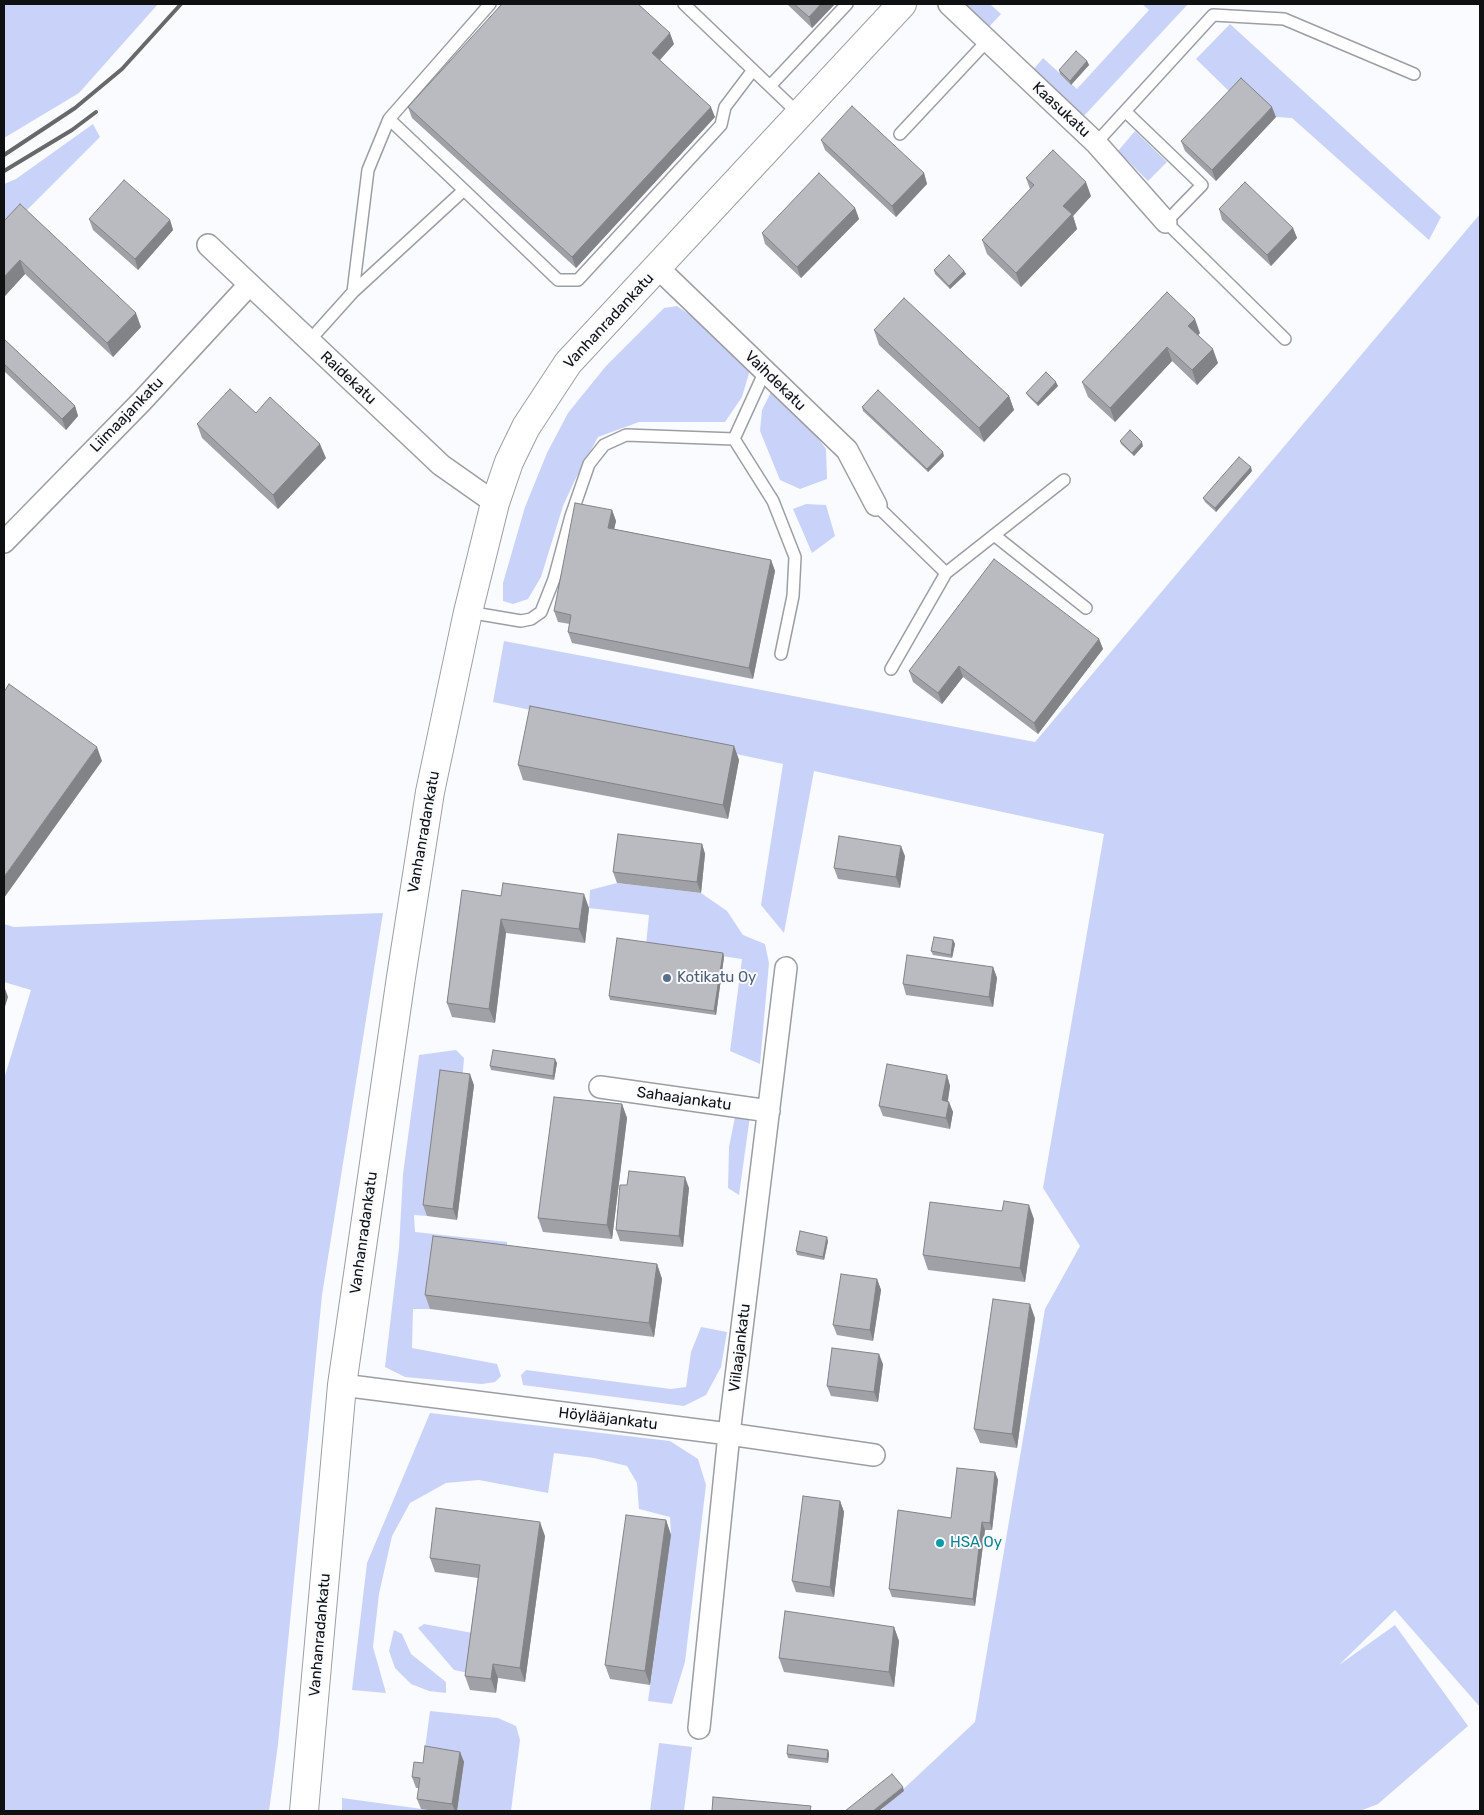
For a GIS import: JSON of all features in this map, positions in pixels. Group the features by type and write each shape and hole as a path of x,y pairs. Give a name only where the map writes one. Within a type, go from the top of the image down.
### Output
{"street":[{"name":"Vanhanradankatu","path":"304,1811 342,1385 428,801 468,612 495,503 509,462 526,427 568,363 902,4"},
{"name":"Kaasukatu","path":"950,4 1096,143 1166,222"},
{"name":"Raidekatu","path":"208,245 441,465 495,503"},
{"name":"Vaihdekatu","path":"658,268 847,450 876,505"},
{"name":"Liimaajankatu","path":"4,542 142,401 249,285"},
{"name":"Viilaajankatu","path":"699,1728 729,1434 786,968"},
{"name":"Sahaajankatu","path":"600,1088 769,1111"},
{"name":"Höylääjankatu","path":"342,1385 729,1434 874,1456"}],"lane":[{"path":"353,292 368,170 389,119 490,4"},
{"path":"684,4 799,114"},
{"path":"770,86 847,4"},
{"path":"1096,143 1213,14 1284,19 1414,74"},
{"path":"900,134 988,40"},
{"path":"389,119 558,280 578,280 721,125 725,107 753,70"},
{"path":"1126,112 1202,185 1166,222 1285,339"},
{"path":"309,342 353,292 464,190"},
{"path":"734,439 765,371"},
{"path":"468,612 521,621 531,619 541,612 554,579 571,516 589,464 604,445 626,436 734,439"},
{"path":"734,439 773,501 795,557 793,596 782,654"},
{"path":"891,669 946,573 1064,480"},
{"path":"876,505 946,573"},
{"path":"994,535 1086,608"}],"shaded area":[{"path":"4,4 158,4 79,93 4,138"},
{"path":"964,4 990,4 1001,14 988,28"},
{"path":"1142,4 1188,4 1083,117 1033,70 1043,58 1077,89 1149,10"},
{"path":"1230,24 1441,217 1429,240 1292,118 1276,117 1245,88 1236,98 1196,59"},
{"path":"93,124 100,137 4,233 4,184 16,179"},
{"path":"1135,131 1167,162 1148,181 1118,151"},
{"path":"1480,214 1480,1707 1395,1610 1339,1665 1395,1625 1468,1726 1378,1804 1360,1811 880,1811 975,1722 1045,1309 1080,1246 1043,1188 1104,834 814,771 784,933 761,905 783,764 493,702 504,641 1035,742"},
{"path":"677,306 693,317 750,370 742,397 725,422 639,422 598,437 563,506 541,577 528,599 513,604 503,601 503,583 525,507 547,453 568,413 606,366 664,308"},
{"path":"773,388 809,426 826,449 827,479 800,489 780,480 760,431 762,410"},
{"path":"806,504 826,505 835,536 812,553 793,509"},
{"path":"617,883 701,893 727,911 743,935 765,944 769,963 760,1064 730,1051 742,959 646,945 649,915 589,908 590,890"},
{"path":"383,913 322,1295 278,1744 269,1811 4,1811 4,1079 31,990 4,982 4,924 14,927"},
{"path":"456,1050 464,1058 462,1083 443,1081 427,1216 414,1215 415,1232 507,1242 507,1259 438,1250 430,1309 413,1309 412,1348 497,1364 501,1376 495,1382 482,1384 405,1377 385,1367 399,1248 403,1174 419,1055"},
{"path":"750,1116 739,1195 728,1188 729,1147 735,1117"},
{"path":"701,1327 727,1332 721,1367 706,1395 684,1406 523,1385 521,1375 526,1370 671,1389 686,1387 691,1352"},
{"path":"430,1413 670,1441 698,1459 706,1485 685,1662 672,1704 648,1701 671,1535 670,1517 639,1509 637,1483 627,1466 594,1458 554,1453 548,1493 479,1480 446,1483 410,1503 392,1536 379,1594 373,1647 386,1693 352,1690 367,1563"},
{"path":"424,1624 478,1634 473,1674 454,1670 418,1628"},
{"path":"394,1630 402,1634 411,1654 446,1682 446,1693 429,1691 411,1684 395,1668 389,1651"},
{"path":"430,1711 498,1718 516,1726 520,1740 511,1811 457,1811 464,1762 424,1756"},
{"path":"659,1743 692,1747 684,1811 650,1811"},
{"path":"342,1798 437,1811 342,1811"}],"building":[{"path":"502,4 638,4 670,33 652,53 711,107 572,257 408,107"},
{"path":"794,4 821,4 809,17"},
{"path":"1076,51 1087,61 1070,81 1059,70"},
{"path":"1241,78 1272,107 1212,170 1181,141"},
{"path":"852,106 924,173 892,206 821,140"},
{"path":"1053,150 1086,182 1063,206 1072,214 1016,273 982,240 1034,185 1026,178"},
{"path":"819,173 855,208 797,267 762,233"},
{"path":"124,180 170,220 135,259 89,219"},
{"path":"1245,182 1293,228 1267,255 1219,209"},
{"path":"20,204 136,313 107,343 20,260 4,277 4,221"},
{"path":"949,255 964,271 949,286 934,270"},
{"path":"1167,292 1195,319 1188,326 1213,349 1192,370 1167,347 1110,408 1082,382"},
{"path":"904,298 1009,396 979,428 874,330"},
{"path":"4,339 75,406 62,419 4,364"},
{"path":"1046,372 1056,382 1037,403 1026,393"},
{"path":"230,389 256,413 270,397 320,444 273,495 197,424"},
{"path":"878,390 943,452 927,469 862,407"},
{"path":"1130,430 1142,442 1132,453 1120,441"},
{"path":"1239,457 1251,467 1215,508 1203,498"},
{"path":"575,503 612,510 608,528 771,560 749,668 568,632 571,615 554,611"},
{"path":"994,559 1099,639 1034,723 959,666 938,693 909,671"},
{"path":"9,684 97,747 4,877 4,692"},
{"path":"530,706 734,746 723,805 518,765"},
{"path":"618,834 702,844 697,882 613,872"},
{"path":"839,836 901,846 896,877 834,868"},
{"path":"503,883 584,894 579,929 501,919 489,1009 447,1003 462,890 501,896"},
{"path":"934,937 953,940 951,955 931,951"},
{"path":"617,938 723,953 714,1011 609,996"},
{"path":"907,955 993,967 989,997 903,984"},
{"path":"493,1050 555,1059 553,1076 490,1066"},
{"path":"887,1064 947,1075 942,1100 949,1102 946,1118 879,1106"},
{"path":"440,1070 470,1074 453,1209 423,1205"},
{"path":"554,1097 622,1104 607,1225 538,1218"},
{"path":"629,1171 685,1177 679,1236 616,1230 620,1185 627,1185"},
{"path":"1004,1201 1029,1205 1020,1268 923,1255 930,1202 1002,1211"},
{"path":"800,1231 827,1237 823,1257 796,1251"},
{"path":"433,1236 657,1264 649,1323 425,1295"},
{"path":"841,1274 877,1279 870,1330 833,1325"},
{"path":"993,1299 1030,1304 1012,1434 974,1429"},
{"path":"832,1348 879,1354 874,1392 827,1386"},
{"name":"HSA Oy","path":"957,1468 995,1472 990,1523 982,1522 973,1599 889,1589 898,1510 951,1518"},
{"path":"803,1496 840,1501 830,1587 792,1581"},
{"path":"436,1508 540,1522 520,1668 493,1664 491,1679 465,1676 480,1565 430,1558"},
{"path":"626,1515 666,1520 645,1671 605,1665"},
{"path":"785,1611 894,1627 889,1672 779,1658"},
{"path":"788,1745 828,1750 827,1759 787,1754"},
{"path":"425,1746 460,1752 452,1804 417,1799 420,1778 412,1777 414,1762 423,1763"},
{"path":"892,1774 903,1787 873,1811 845,1811"},
{"path":"713,1797 811,1806 810,1811 712,1811"}],"railway":[{"path":"4,155 75,108 122,69 181,4"},
{"path":"4,171 72,130 96,112"}],"place":[{"name":"Kotikatu Oy","path":"667,978"},
{"name":"HSA Oy","path":"940,1543"}]}
